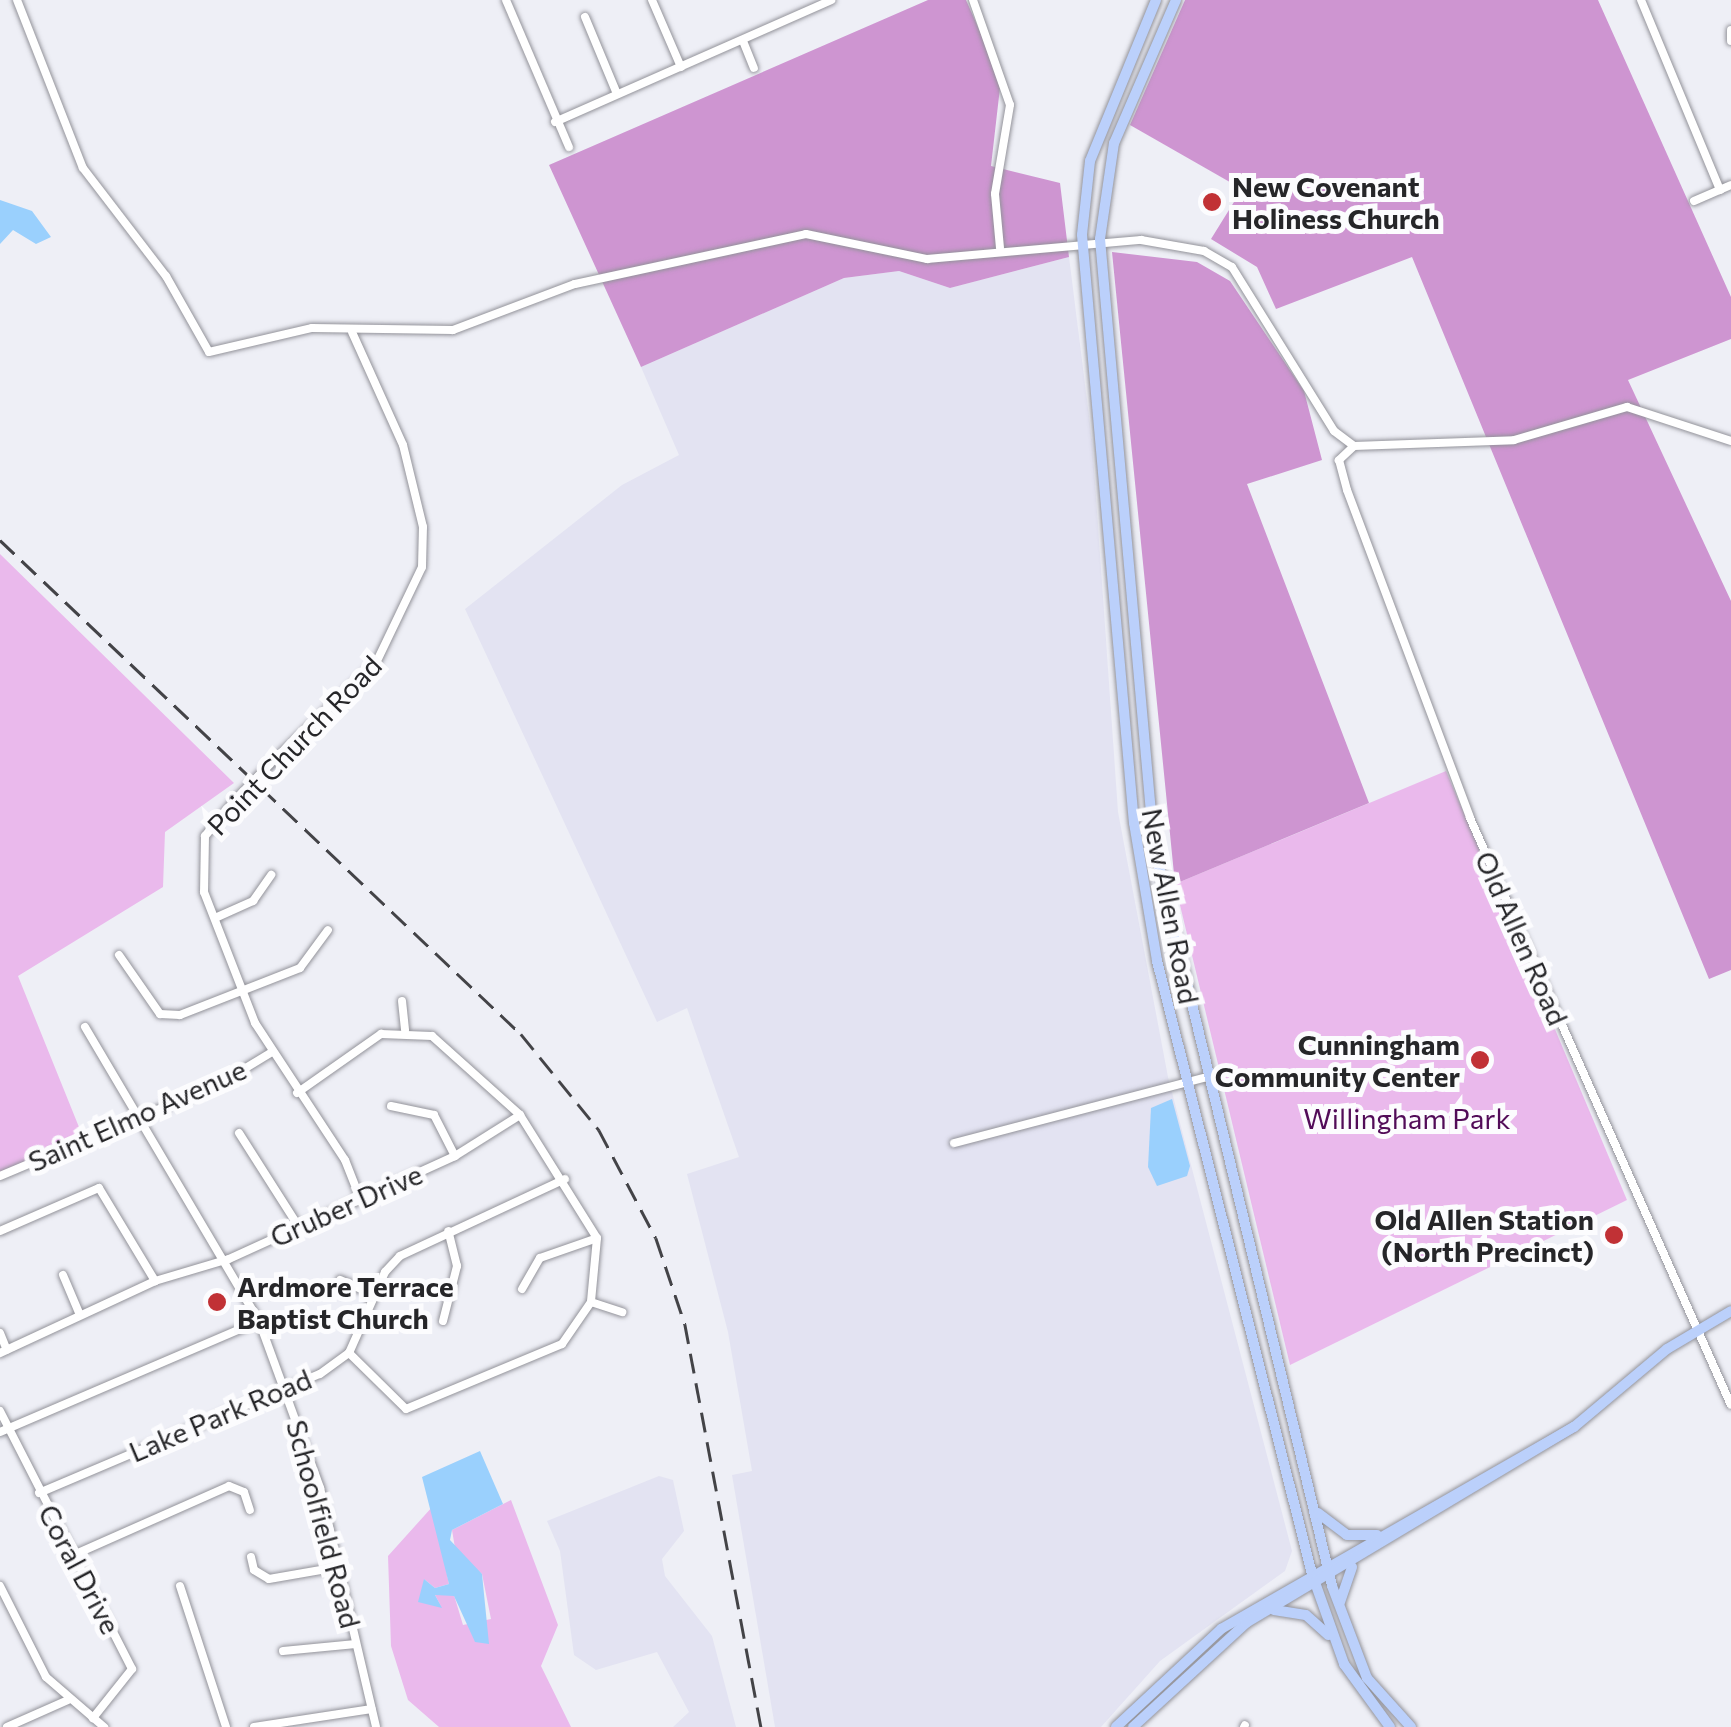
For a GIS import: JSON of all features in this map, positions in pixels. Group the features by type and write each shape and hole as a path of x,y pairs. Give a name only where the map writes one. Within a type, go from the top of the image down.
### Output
{"main road":[{"name":"New Allen Road","path":"1156,0 1090,161 1082,241 1134,823 1187,1080 1314,1579 1335,1644 1390,1727"},
{"name":"New Allen Road","path":"1176,0 1114,143 1100,239 1154,846 1328,1572 1367,1678 1411,1727"},
{"path":"1105,498 1120,502 1125,523"},
{"path":"1132,1727 1217,1644 1314,1579 1358,1560 1574,1427 1697,1329 1731,1310"},
{"path":"1328,1572 1383,1534 1574,1427"},
{"path":"1314,1508 1336,1531 1383,1534"},
{"path":"1288,1587 1305,1545"},
{"path":"1342,1618 1341,1586 1358,1560"},
{"path":"1116,1727 1201,1646 1288,1587 1314,1579"},
{"path":"1268,1610 1306,1615 1335,1644"}],"street":[{"path":"17,0 83,168 166,276 209,352 312,328 352,332 453,330 576,284 806,234 927,259 1100,239 1204,250 1232,267 1334,431 1354,446 1514,440 1626,407 1731,441"},
{"path":"506,0 555,122 569,147"},
{"path":"652,0 681,67"},
{"path":"555,122 830,0"},
{"path":"973,0 1010,105 995,194 1000,248"},
{"path":"1641,0 1720,190"},
{"path":"584,17 617,94"},
{"path":"743,40 754,68"},
{"path":"1694,201 1731,185"},
{"name":"Point Church Road","path":"352,332 402,445 423,527 422,567 400,627 376,663 235,800 200,851 200,876 244,992 272,1052 345,1160 360,1198"},
{"name":"Old Allen Road","path":"1334,431 1340,460 1470,818 1731,1405"},
{"path":"1340,460 1354,446"},
{"path":"215,918 253,901 271,875"},
{"path":"119,955 160,1014 244,992 300,968 328,930"},
{"path":"402,1002 404,1030"},
{"name":"Schoolfield Road","path":"85,1027 144,1115 229,1260 259,1321 285,1387 338,1567 376,1727"},
{"path":"297,1093 358,1044 404,1030 452,1046 520,1115 565,1179 597,1238 591,1302 562,1344 406,1409 349,1353 374,1294 400,1256 565,1179"},
{"name":"Saint Elmo Avenue","path":"0,1176 144,1115 272,1052"},
{"path":"954,1143 1207,1077"},
{"path":"391,1106 434,1115 455,1156"},
{"name":"Gruber Drive","path":"4,1351 154,1282 229,1260 296,1224 455,1156 520,1115"},
{"path":"239,1133 296,1224"},
{"path":"0,1231 99,1188 154,1282"},
{"path":"443,1321 457,1266 448,1231"},
{"path":"522,1289 540,1258 597,1238"},
{"path":"63,1275 80,1316"},
{"path":"340,1280 374,1294"},
{"path":"591,1302 622,1312"},
{"path":"5,1429 259,1321"},
{"path":"0,1333 4,1351"},
{"name":"Lake Park Road","path":"39,1493 285,1387 349,1353"},
{"name":"Coral Drive","path":"0,1411 5,1429 69,1557 132,1669 93,1718"},
{"path":"69,1557 237,1485 250,1510"},
{"path":"251,1557 254,1570 269,1579 338,1567"},
{"path":"0,1586 33,1657 68,1700 104,1727"},
{"path":"180,1586 226,1727"},
{"path":"282,1651 356,1644"},
{"path":"7,1727 68,1700"},
{"path":"254,1727 372,1710"}],"shaded area":[{"path":"928,0 966,0 1001,79 991,166 1060,183 1069,257 950,288 899,271 844,278 641,367 549,165"},
{"path":"1185,0 1598,0 1731,297 1731,339 1628,380 1731,601 1731,970 1709,979 1412,257 1276,309 1257,267 1211,239 1242,189 1130,125"},
{"path":"1112,252 1197,262 1230,281 1304,391 1322,460 1247,484 1369,803 1175,884"},
{"path":"1069,257 1092,440 1118,812 1168,1077 1292,1551 1285,1571 1160,1661 1101,1727 775,1727 732,1475 752,1471 728,1332 687,1174 739,1157 687,1008 657,1022 465,609 622,485 679,455 641,367 844,278 899,271 950,288"},
{"path":"659,1476 673,1480 684,1531 662,1559 665,1576 712,1636 736,1727 673,1727 689,1712 657,1652 596,1670 574,1655 560,1551 547,1521"}],"green space":[{"path":"0,554 234,783 165,832 163,887 18,976 83,1137 0,1172"},
{"name":"Willingham Park","path":"1446,771 1627,1200 1290,1365 1175,884"},
{"path":"511,1500 558,1625 541,1666 571,1727 439,1727 408,1700 391,1646 388,1556 433,1506 449,1584 435,1588 424,1579 441,1606 435,1595 454,1595 463,1625 491,1619 482,1574 456,1554 452,1530"}],"water":[{"path":"0,200 32,211 51,237 36,244 13,230 0,244"},
{"path":"1172,1099 1190,1166 1187,1176 1157,1186 1148,1167 1151,1108"},
{"path":"480,1451 503,1504 452,1530 450,1540 482,1574 489,1644 475,1642 454,1596 435,1595 442,1608 418,1602 424,1579 435,1588 449,1584 422,1477"}],"railway":[{"path":"0,540 521,1034 599,1130 656,1238 685,1324 761,1727"}],"place":[{"name":"New Covenant Holiness Church","path":"1212,202"},
{"name":"Cunningham Community Center","path":"1480,1060"},
{"name":"Old Allen Station (North Precinct)","path":"1614,1235"},
{"name":"Ardmore Terrace Baptist Church","path":"217,1302"}]}
